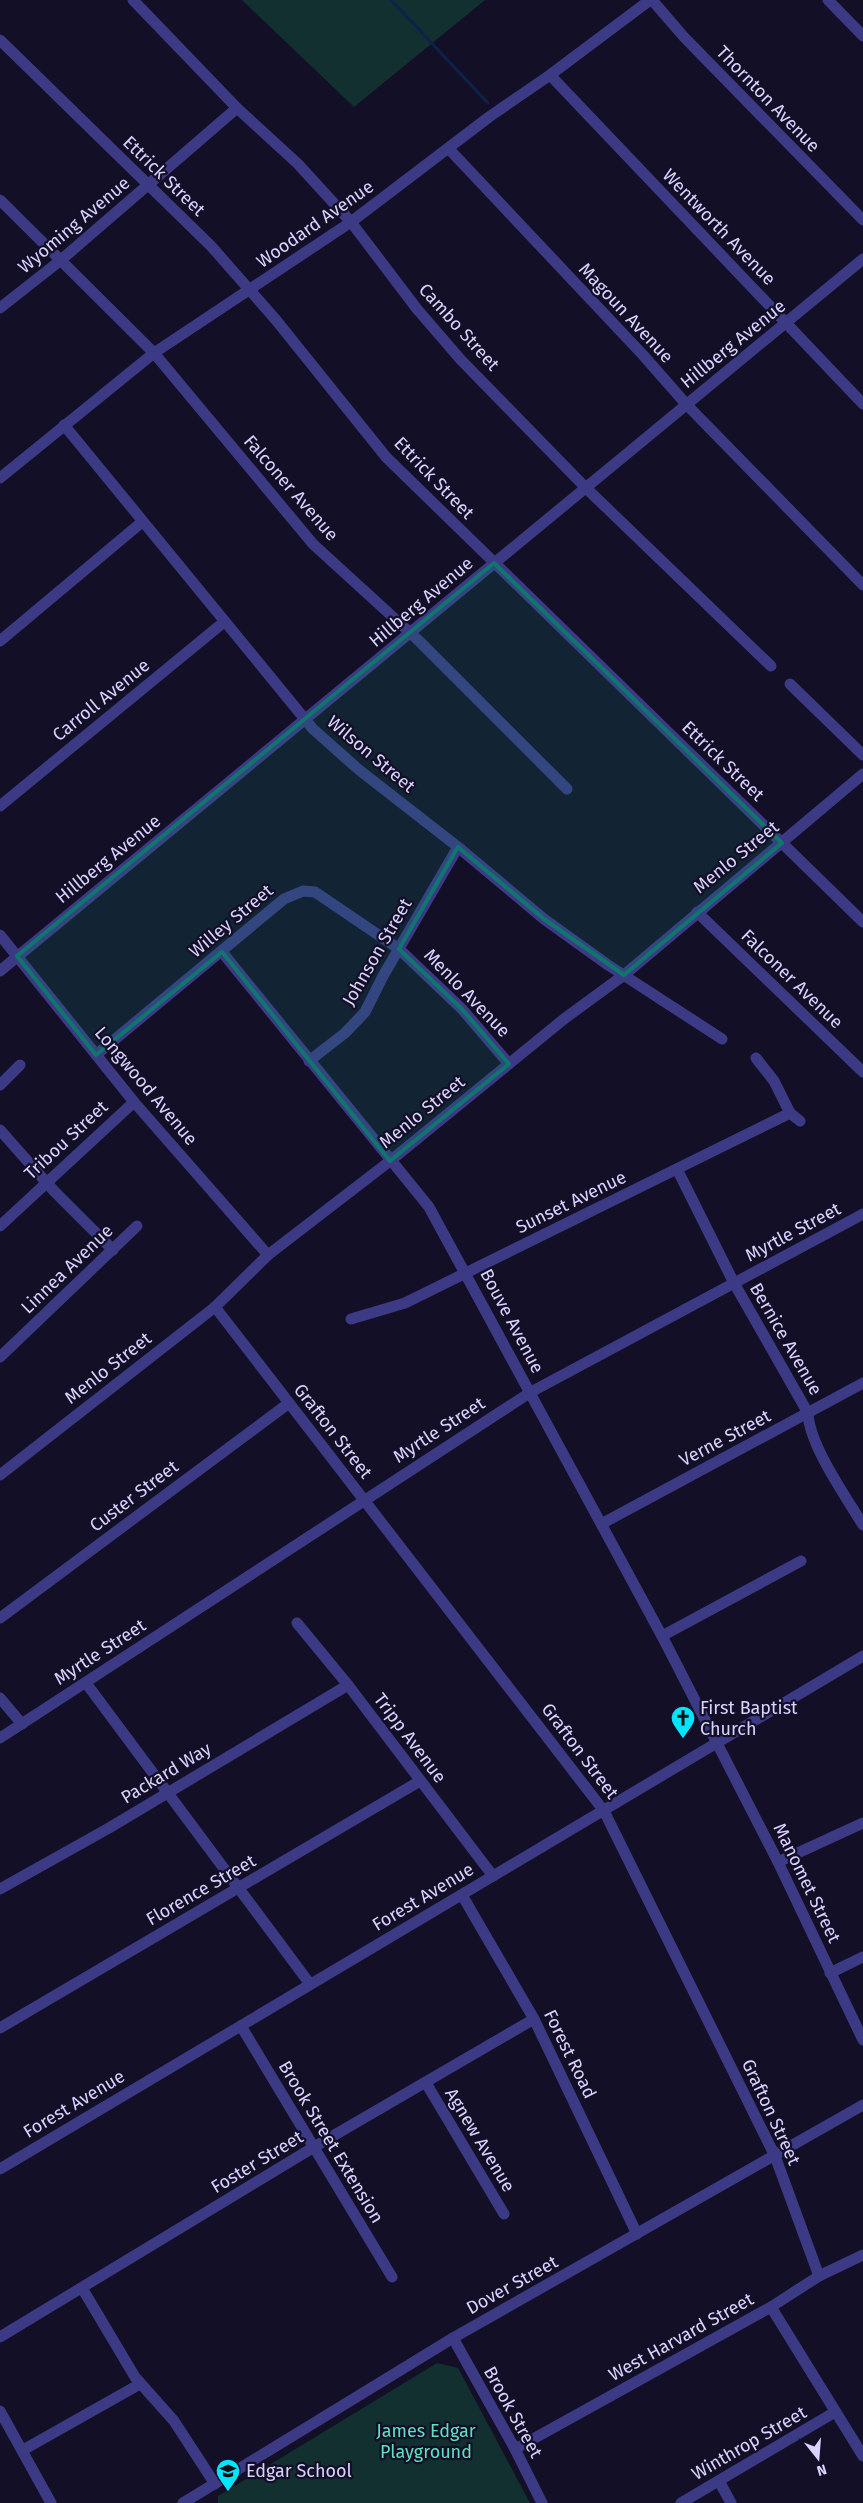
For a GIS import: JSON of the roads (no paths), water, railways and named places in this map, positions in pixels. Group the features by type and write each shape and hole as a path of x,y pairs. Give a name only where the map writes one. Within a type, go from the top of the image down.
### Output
{"street":[{"name":"Cambo Street","path":"133,0 237,108 298,164 351,222 417,309 461,360 586,488 771,666"},
{"name":"Woodard Avenue","path":"0,478 154,353 351,222 488,117 550,75 651,0"},
{"name":"Thornton Avenue","path":"651,0 684,37 863,220"},
{"path":"828,0 863,36"},
{"name":"Ettrick Street","path":"0,40 148,186 191,225 251,290 386,457 863,922"},
{"name":"Wentworth Avenue","path":"550,75 742,274 785,324 863,404"},
{"name":"Wyoming Avenue","path":"0,308 61,260 237,108"},
{"name":"Magoun Avenue","path":"448,149 643,355 686,404 863,585"},
{"name":"Falconer Avenue","path":"0,200 154,353 302,532 410,634 567,789"},
{"name":"Hillberg Avenue","path":"0,971 863,259"},
{"name":"Wilson Street","path":"64,426 304,720 358,770 458,847 533,910 624,975 722,1040"},
{"path":"0,641 142,522"},
{"name":"Carroll Avenue","path":"0,806 224,622"},
{"path":"790,684 863,754"},
{"name":"Menlo Street","path":"0,1475 214,1307 268,1255 390,1161 564,1018 624,975 863,774"},
{"name":"Johnson Street","path":"309,1061 345,1033 365,1012 458,847"},
{"name":"Willey Street","path":"96,1055 284,900 297,893 309,890 328,899 399,949"},
{"name":"Falconer Avenue","path":"697,912 863,1072"},
{"name":"Longwood Avenue","path":"0,936 134,1102 268,1255"},
{"name":"Menlo Avenue","path":"399,949 462,1009 509,1064"},
{"name":"Bouve Avenue","path":"222,952 429,1207 603,1523 718,1742"},
{"path":"756,1058 774,1081 790,1113 800,1121"},
{"path":"0,1085 20,1065"},
{"name":"Tribou Street","path":"0,1226 134,1102"},
{"name":"Sunset Avenue","path":"351,1319 405,1303 790,1113"},
{"path":"0,1130 46,1182 113,1250"},
{"name":"Bernice Avenue","path":"677,1169 734,1283 808,1413 811,1431 832,1474 863,1525"},
{"name":"Myrtle Street","path":"0,1738 530,1392 863,1214"},
{"name":"Linnea Avenue","path":"0,1357 137,1226"},
{"name":"Grafton Street","path":"214,1307 604,1811 774,2156 820,2276"},
{"name":"Verne Street","path":"603,1523 863,1383"},
{"name":"Custer Street","path":"0,1618 288,1402"},
{"path":"662,1636 801,1561"},
{"name":"Tripp Avenue","path":"297,1623 348,1685 493,1876"},
{"name":"Forest Avenue","path":"0,2169 863,1656"},
{"path":"86,1683 310,1984"},
{"name":"Packard Way","path":"0,1889 109,1828 166,1792 348,1685"},
{"path":"0,1698 22,1724"},
{"name":"Manomet Street","path":"718,1742 862,2036"},
{"name":"Florence Street","path":"0,2028 420,1781"},
{"path":"778,1862 863,1823"},
{"name":"Forest Road","path":"462,1895 534,2018 637,2234"},
{"path":"830,1973 863,1957"},
{"name":"Foster Street","path":"0,2337 314,2147 534,2018"},
{"name":"Brook Street Extension","path":"240,2026 392,2277"},
{"name":"Agnew Avenue","path":"426,2083 504,2214"},
{"name":"Dover Street","path":"183,2503 196,2500 215,2484 453,2338 863,2105"},
{"name":"West Harvard Street","path":"515,2450 771,2307 820,2276 863,2255"},
{"path":"82,2288 140,2384 174,2421 215,2484"},
{"path":"771,2307 863,2456"},
{"name":"Brook Street","path":"453,2338 542,2503"},
{"path":"23,2450 140,2384"},
{"path":"0,2411 51,2503"},
{"name":"Winthrop Street","path":"681,2503 835,2412"},
{"path":"719,2481 732,2503"}],"waterway":[{"path":"391,0 488,103"}],"place":[{"name":"First Baptist Church","path":"683,1739"},
{"name":"Edgar School","path":"228,2492"}],"park label":[{"name":"James Edgar Playground","path":"426,2441"}]}
